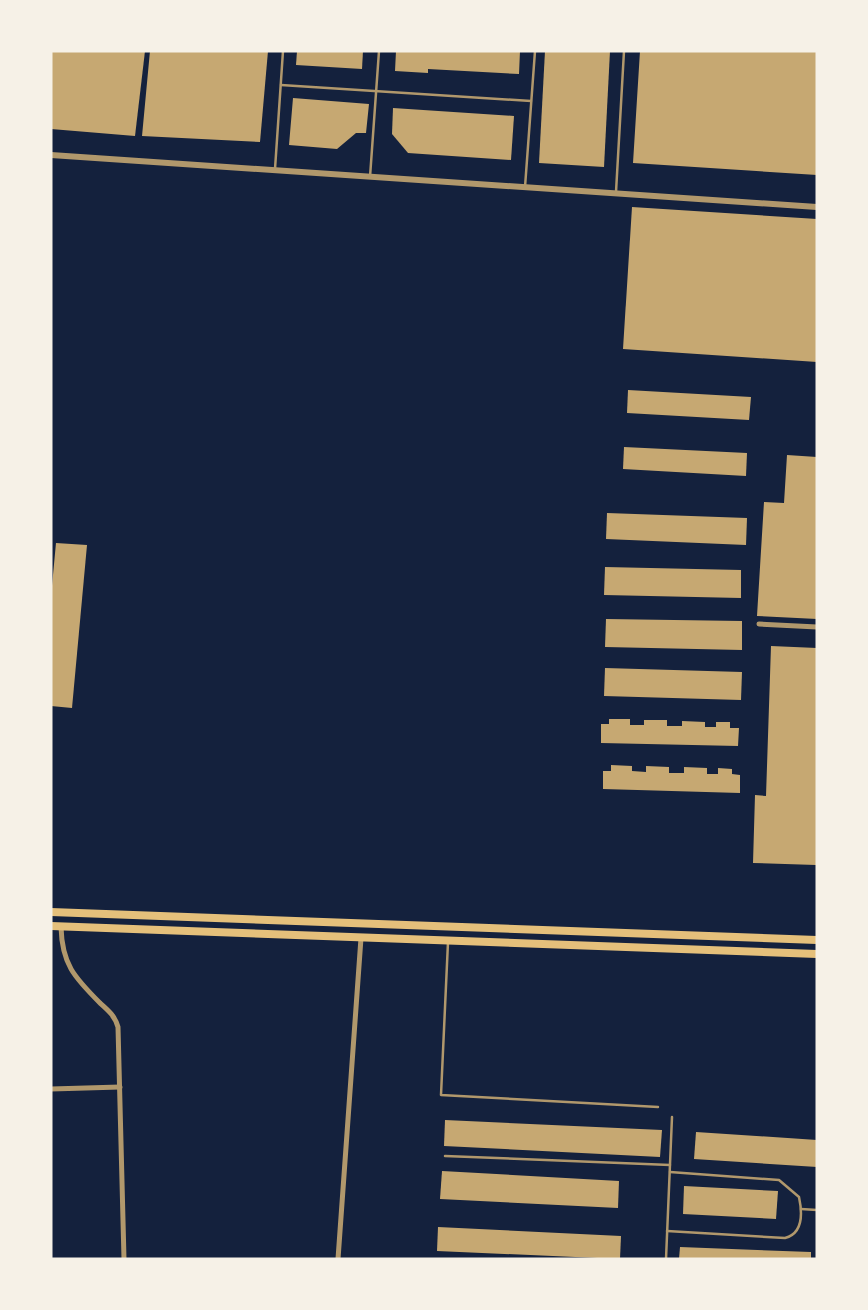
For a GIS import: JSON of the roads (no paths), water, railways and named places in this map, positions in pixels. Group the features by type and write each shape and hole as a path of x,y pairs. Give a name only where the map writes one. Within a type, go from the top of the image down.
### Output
{"main road":[{"path":"51,912 817,940"},
{"path":"51,926 817,954"}],"street":[{"path":"51,155 817,207"},
{"path":"759,624 817,627"},
{"path":"61,927 62,949 70,968 82,986 116,1018 120,1087 124,1259"},
{"path":"338,1259 361,938"},
{"path":"51,1089 120,1087"}],"lane":[{"path":"275,170 283,51"},
{"path":"370,177 379,51"},
{"path":"525,187 535,51"},
{"path":"616,194 624,51"},
{"path":"281,85 532,101"},
{"path":"448,942 441,1095 658,1107"},
{"path":"666,1259 672,1117"},
{"path":"445,1156 670,1165"},
{"path":"667,1231 785,1238 791,1237 801,1221 799,1197 778,1180 670,1172"},
{"path":"801,1209 817,1210"}]}
